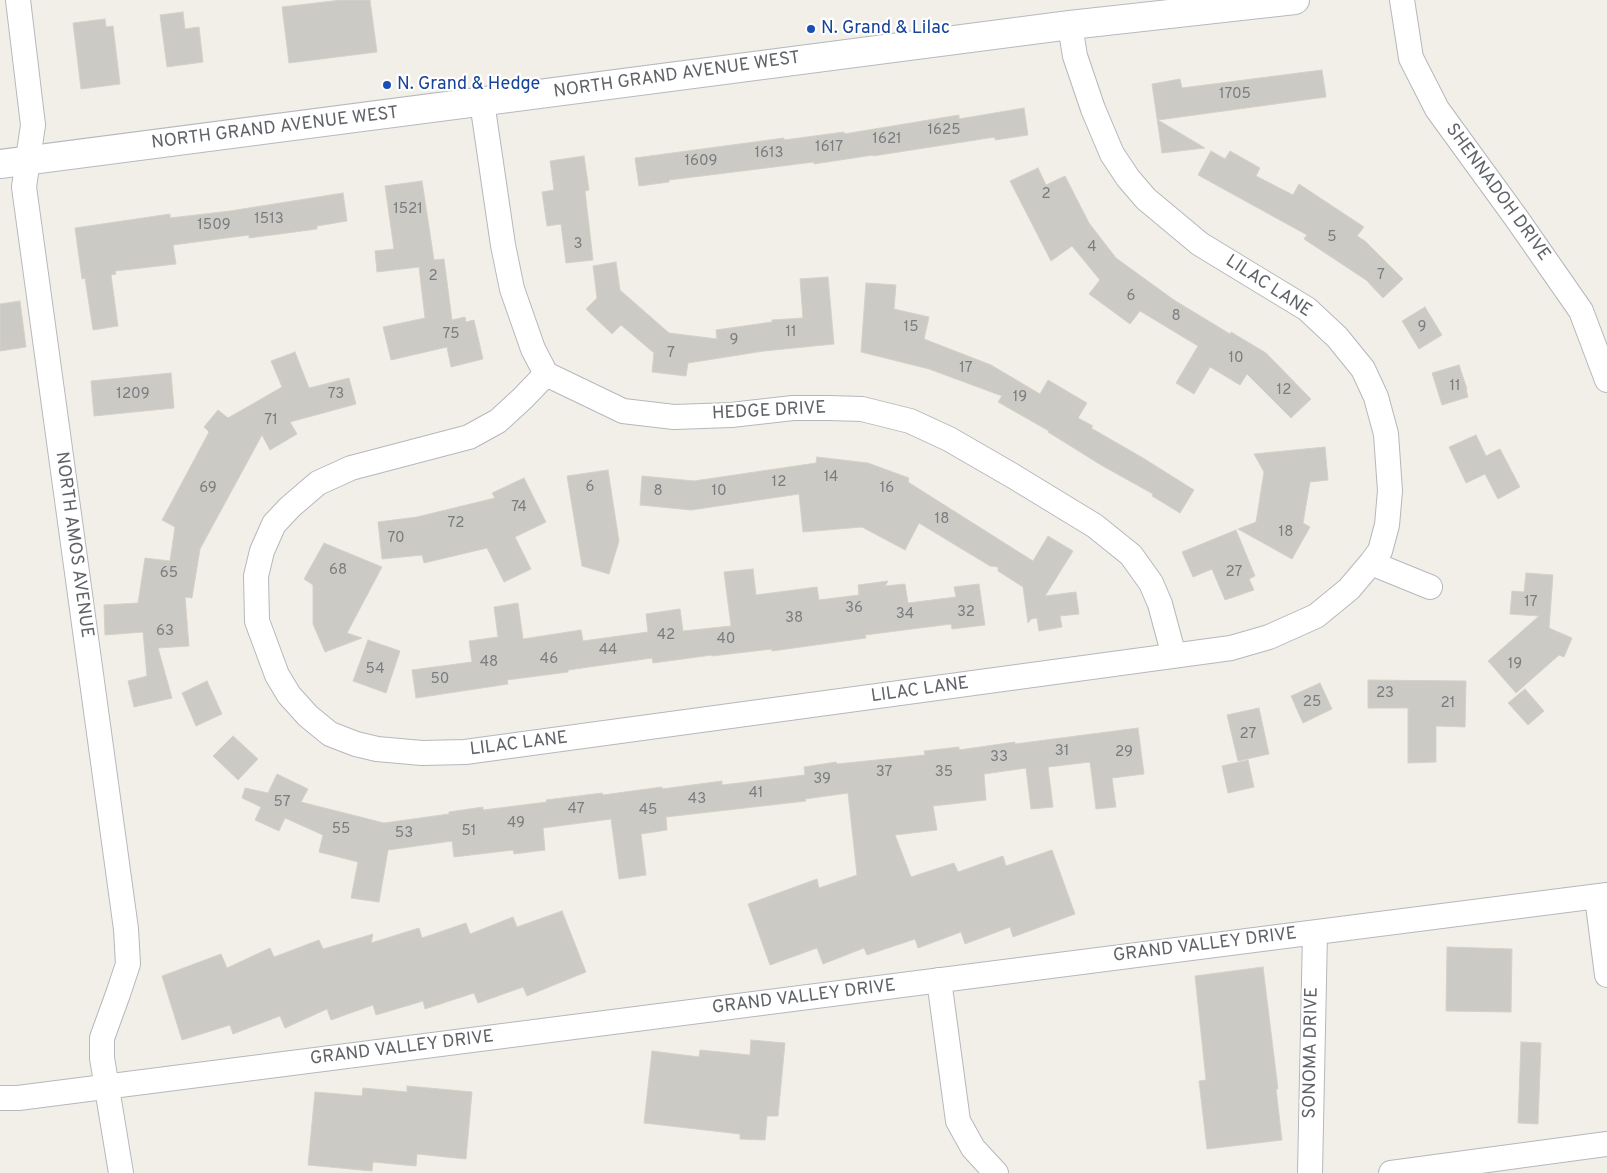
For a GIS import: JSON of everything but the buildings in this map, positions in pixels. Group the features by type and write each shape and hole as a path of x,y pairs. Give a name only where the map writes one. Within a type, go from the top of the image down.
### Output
{"main road":[{"name":"NORTH GRAND AVENUE WEST","path":"0,164 1070,26 1294,0"}],"street":[{"name":"NORTH AMOS AVENUE","path":"18,0 33,125 24,187 126,928 128,964 102,1038 102,1058 121,1173"},
{"name":"SHENNADOH DRIVE","path":"1402,0 1411,58 1437,109 1582,311 1607,380"},
{"name":"LILAC LANE","path":"546,374 498,421 469,437 351,468 318,483 290,507 274,524 262,551 256,576 257,621 277,675 289,695 308,716 330,734 356,744 377,749 422,753 465,752 1231,648 1269,637 1316,616 1349,589 1380,551 1387,525 1390,491 1386,434 1376,397 1363,369 1337,337 1306,309 1200,244 1146,199 1128,178 1112,154 1093,109 1075,56 1070,26"},
{"path":"482,102 503,245 512,289 533,349 546,374"},
{"name":"HEDGE DRIVE","path":"546,374 623,411 674,417 731,415 793,408 854,409 910,421 926,428 949,439 1095,526 1131,555 1151,583 1160,604 1174,656"},
{"path":"1371,564 1430,588"},
{"path":"1602,896 1607,975"},
{"name":"GRAND VALLEY DRIVE","path":"0,1098 18,1098 1602,896"},
{"name":"SONOMA DRIVE","path":"1310,1173 1315,933"},
{"path":"939,980 958,1121 973,1148 996,1173"},
{"path":"1391,1173 1607,1144"}],"place":[{"name":"N. Grand & Lilac","path":"811,29"},
{"name":"N. Grand & Hedge","path":"387,85"}]}
